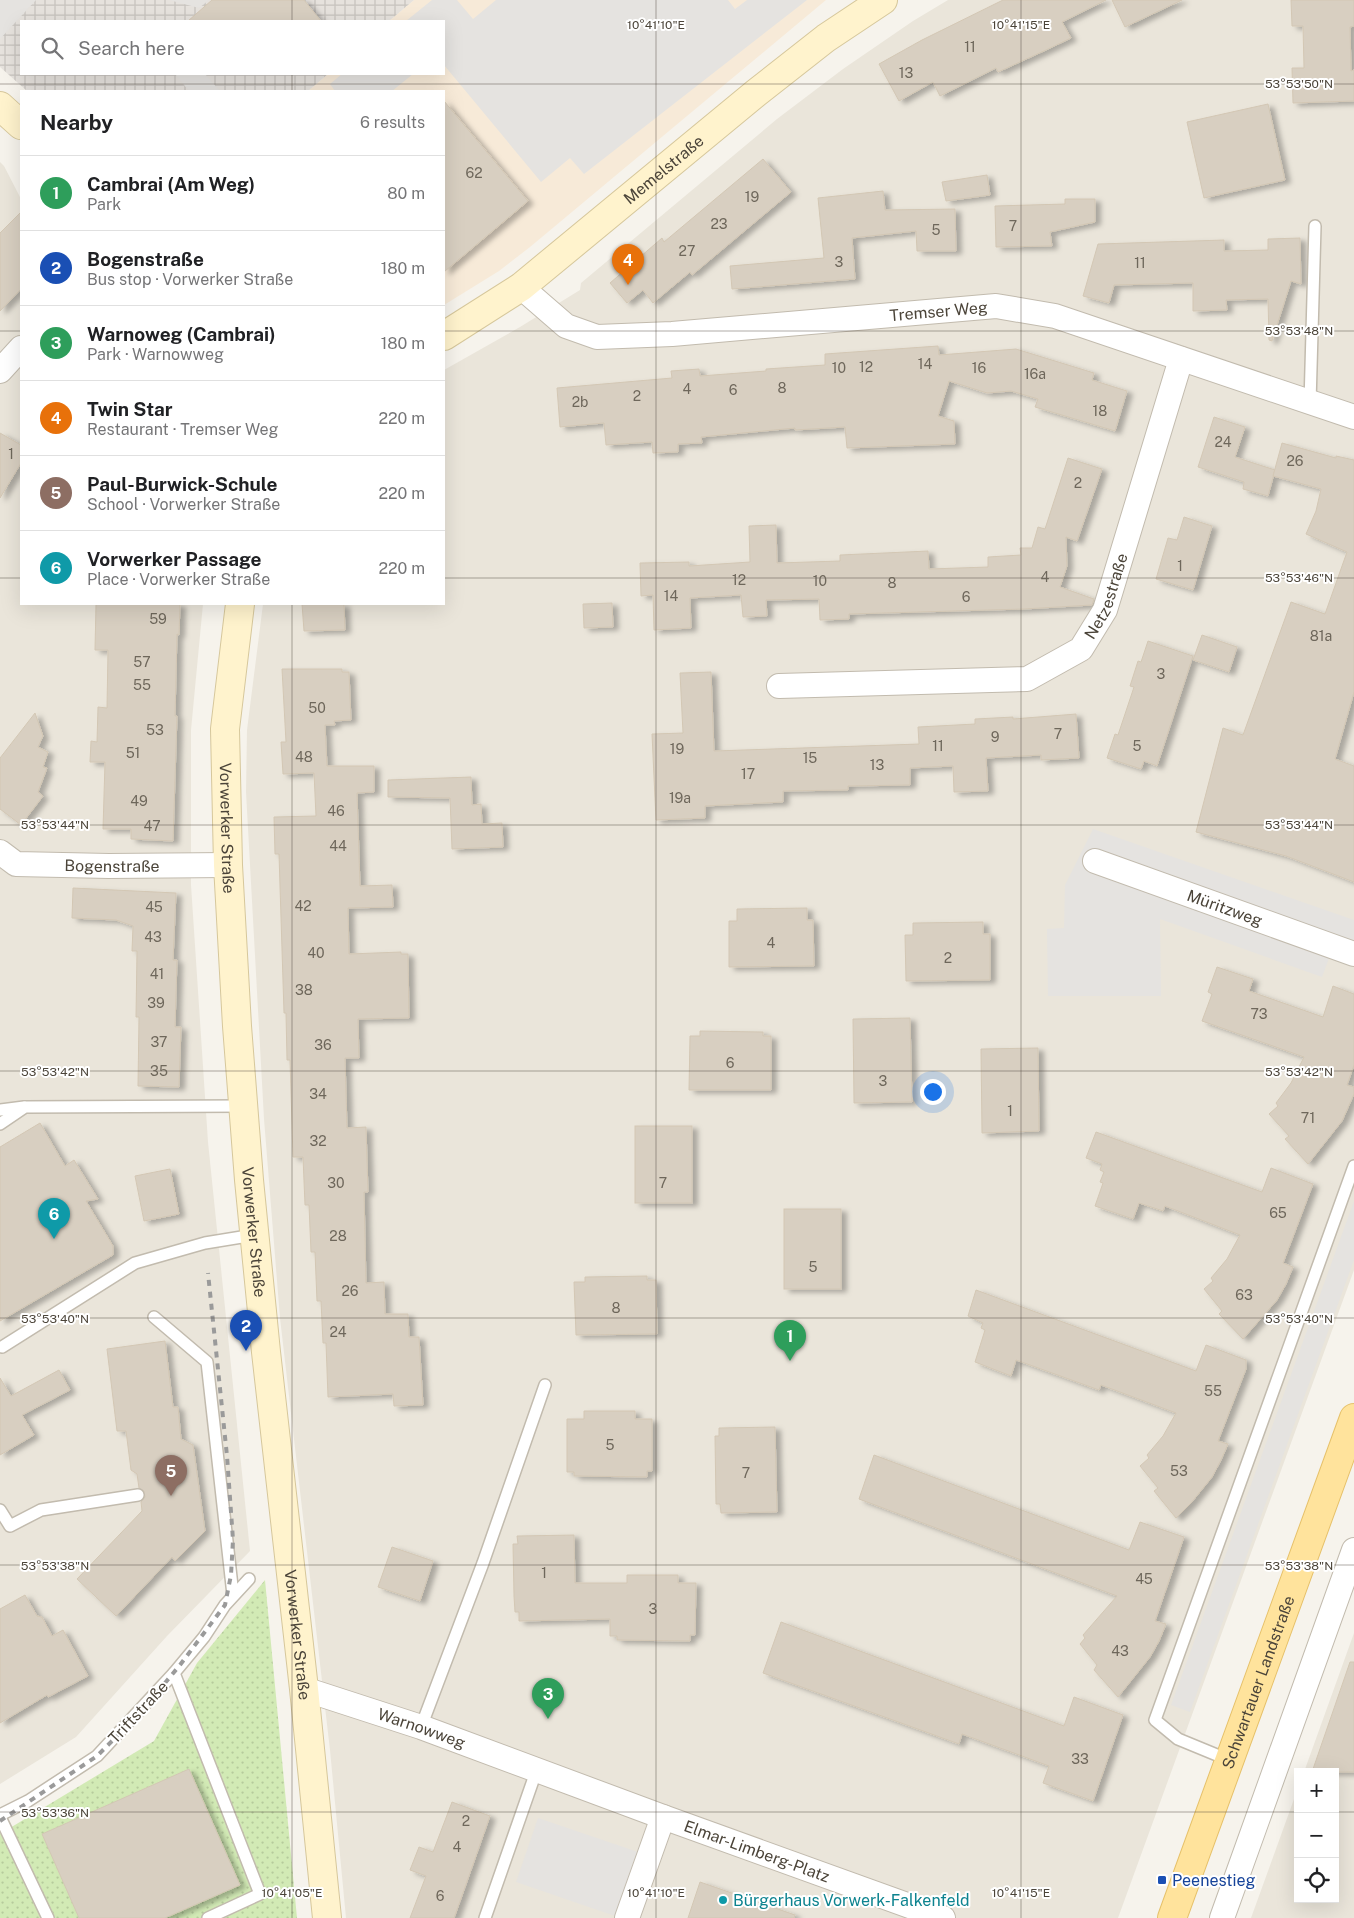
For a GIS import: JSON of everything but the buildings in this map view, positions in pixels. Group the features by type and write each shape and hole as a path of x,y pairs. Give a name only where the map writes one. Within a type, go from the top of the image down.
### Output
{"main road":[{"name":"Schwartauer Landstraße","path":"1172,1918 1354,1418"}],"street":[{"name":"Memelstraße","path":"445,335 521,288 756,93 826,38 882,0"},
{"path":"0,106 20,124"},
{"name":"Tremser Weg","path":"521,288 566,326 597,337 681,333 996,306 1055,316 1354,417"},
{"path":"0,371 20,349"},
{"name":"Netzestraße","path":"779,686 1027,679 1081,649 1105,610 1181,360"},
{"name":"Vorwerker Straße","path":"240,605 225,729 228,865 254,1236 275,1442 304,1689 327,1918"},
{"name":"Bogenstraße","path":"0,852 16,864 109,866 228,865"},
{"name":"Müritzweg","path":"1095,861 1354,954"},
{"path":"1222,1918 1354,1550"},
{"name":"Warnowweg","path":"304,1689 537,1769 669,1819"},
{"path":"627,1918 640,1880 669,1819"},
{"name":"Elmar-Limberg-Platz","path":"669,1819 934,1915"}],"lane":[{"path":"1310,402 1315,226"},
{"path":"0,1110 25,1107 244,1106"},
{"path":"0,1124 25,1107"},
{"path":"1229,1760 1178,1740 1155,1720 1354,1166"},
{"path":"2,1347 135,1263 205,1243 254,1236"},
{"path":"154,1317 207,1362 234,1596"},
{"path":"421,1728 483,1564 544,1385"},
{"path":"0,1510 10,1526 41,1510 138,1495"},
{"name":"Triftstraße","path":"0,1816 28,1801 97,1756 174,1673 204,1637 224,1605 250,1579"},
{"path":"174,1673 260,1894 208,1918"},
{"path":"485,1918 537,1769"},
{"path":"0,1816 48,1918"}],"shaded area":[{"path":"0,0 414,0 390,20 20,20 20,75 327,75 309,90 26,90 0,67"},
{"path":"0,0 36,0 0,39"},
{"path":"169,0 209,0 199,8"},
{"path":"414,0 826,0 530,247 499,271 445,304 445,90 309,90 327,75 445,75 445,20 390,20"},
{"path":"432,0 457,0 473,19 496,0 728,0 735,9 747,0 807,0 584,174 570,158 541,182 445,66 445,20 407,20"},
{"path":"948,0 1354,0 1354,1270 1118,1918 346,1918 330,1750 280,1318 264,1119 246,792 247,730 263,605 445,605 445,369 580,290 581,283 777,119 843,69 913,21"},
{"path":"176,75 206,75 219,90 188,90"},
{"path":"341,75 412,75 393,90 334,90 330,84"},
{"path":"0,162 20,197 20,605 203,605 191,730 191,885 208,1142 250,1551 167,1636 76,1737 0,1784"},
{"path":"1093,829 1354,920 1354,943 1337,937 1322,977 1160,919 1161,996 1048,996 1047,929 1064,928 1065,885"},
{"path":"1354,1201 1354,1260 1190,1712 1171,1705"},
{"path":"1354,1633 1354,1918 1251,1918 1294,1799 1294,1903 1339,1903 1339,1768 1305,1768"},
{"path":"538,1818 638,1852 615,1916 516,1882"}],"green space":[{"path":"265,1580 297,1918 0,1918 0,1834 154,1741 197,1663"}],"railway":[{"path":"0,1821 97,1756 139,1714 180,1665 225,1605 231,1575 233,1540 227,1456 208,1273"}],"place":[{"name":"Twin Star","path":"628,285"},
{"name":"Vorwerker Passage","path":"54,1239"},
{"name":"Bogenstraße","path":"246,1351"},
{"name":"Cambrai (Am Weg)","path":"790,1361"},
{"name":"Paul-Burwick-Schule","path":"171,1496"},
{"name":"Warnoweg (Cambrai)","path":"548,1719"},
{"name":"Peenestieg","path":"1162,1880"},
{"name":"Bürgerhaus Vorwerk-Falkenfeld","path":"723,1900"}]}
